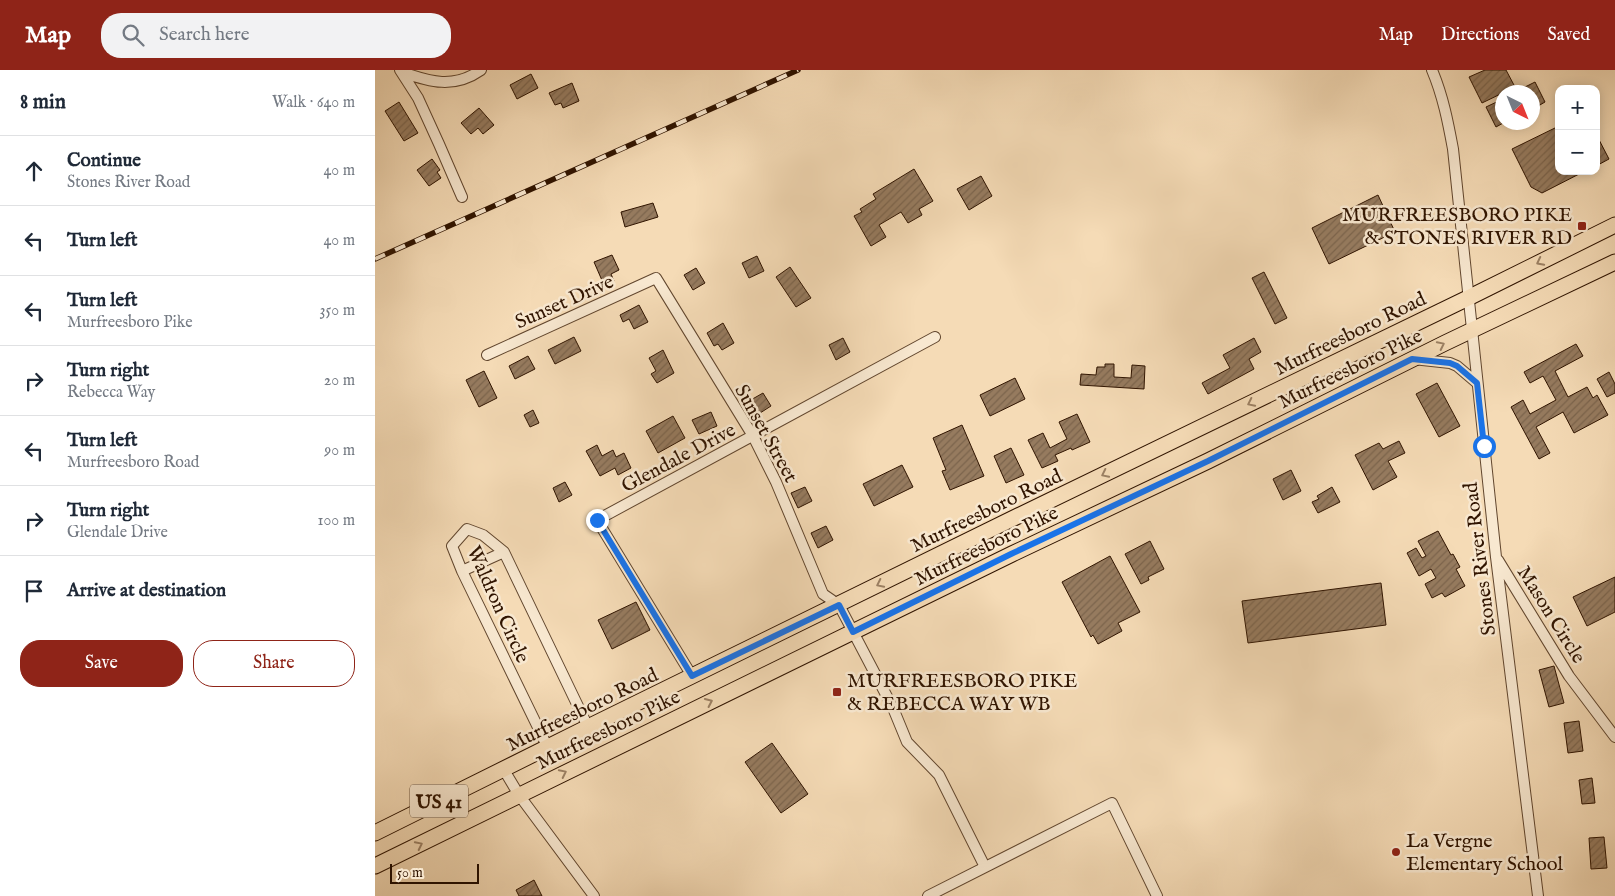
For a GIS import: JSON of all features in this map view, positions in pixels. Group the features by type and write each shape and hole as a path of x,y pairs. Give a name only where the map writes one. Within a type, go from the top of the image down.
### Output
{"main road":[{"name":"Murfreesboro Road","path":"375,832 1615,225"},
{"name":"Murfreesboro Pike","path":"375,866 1011,554 1208,461 1412,359 1615,262"}],"street":[{"path":"401,71 424,80 443,83 472,76 481,70"},
{"name":"Stones River Road","path":"1432,70 1440,88 1453,149 1496,557 1538,896"},
{"path":"401,71 436,136 462,197"},
{"name":"Sunset Drive","path":"487,355 655,278"},
{"name":"Sunset Street","path":"655,278 753,436 776,482 823,594 839,605"},
{"name":"Glendale Drive","path":"692,676 597,520 935,337"},
{"path":"1412,359 1450,363 1457,366 1477,383"},
{"name":"Waldron Circle","path":"547,748 462,571 452,546 467,529 483,535 504,552 588,727"},
{"path":"462,571 504,552"},
{"name":"Mason Circle","path":"1496,557 1569,676 1615,737"},
{"path":"839,605 893,708 907,742 939,775 985,867"},
{"path":"504,770 519,795 594,896"},
{"path":"928,896 1112,803 1157,896"}],"building":[{"path":"1485,70 1506,70 1514,85 1495,85 1495,97 1482,103 1469,77"},
{"path":"531,74 538,88 517,99 510,85"},
{"path":"572,83 579,101 563,108 561,103 555,105 549,93"},
{"path":"1540,92 1545,102 1540,105"},
{"path":"399,102 418,133 404,141 385,111"},
{"path":"1495,103 1495,125 1486,107"},
{"path":"479,108 494,125 483,134 478,128 471,134 461,123"},
{"path":"1555,128 1555,175 1577,175 1542,193 1531,187 1512,149"},
{"path":"1600,142 1609,159 1600,164"},
{"path":"432,159 440,170 437,172 441,178 429,186 417,170"},
{"path":"914,169 933,201 919,209 922,215 908,223 901,212 879,225 886,237 871,246 854,216 862,212 860,209 876,199 873,194"},
{"path":"981,176 992,196 969,210 957,189"},
{"path":"1378,195 1395,232 1329,264 1312,228"},
{"path":"653,203 658,217 625,227 621,212"},
{"path":"612,255 619,270 611,274 614,281 604,285 594,262"},
{"path":"757,256 764,271 749,278 742,263"},
{"path":"790,267 811,298 796,307 776,277"},
{"path":"696,268 705,283 693,290 684,275"},
{"path":"1264,272 1287,318 1275,324 1252,278"},
{"path":"639,305 648,322 634,329 629,319 623,322 620,315"},
{"path":"723,323 734,343 722,350 718,344 714,346 707,333"},
{"path":"574,337 581,351 555,364 548,350"},
{"path":"843,338 850,352 836,360 829,345"},
{"path":"1254,338 1261,352 1249,359 1254,369 1208,394 1202,383 1230,368 1223,355"},
{"path":"1576,344 1583,356 1555,371 1568,397 1587,387 1593,398 1597,395 1608,415 1574,433 1563,412 1536,427 1550,453 1539,459 1511,407 1523,400 1530,414 1556,400 1543,376 1530,383 1524,372"},
{"path":"663,350 674,373 657,383 651,374 656,371 649,358"},
{"path":"528,356 535,369 515,379 509,366"},
{"path":"1105,364 1114,364 1114,377 1131,378 1132,365 1145,366 1144,389 1080,385 1081,374 1096,375 1097,367 1105,367"},
{"path":"484,371 497,398 479,407 466,380"},
{"path":"1609,372 1615,384 1615,393 1607,397 1597,379"},
{"path":"1015,378 1025,399 990,416 980,395"},
{"path":"1437,383 1460,426 1439,437 1416,394"},
{"path":"763,393 771,406 757,415 749,401"},
{"path":"533,410 539,423 530,427 524,415"},
{"path":"711,412 717,426 699,434 692,420"},
{"path":"1077,414 1090,442 1055,455 1058,461 1042,468 1028,440 1043,433 1050,448 1067,439 1059,422"},
{"path":"673,416 685,438 658,453 646,431"},
{"path":"962,425 984,476 950,490 942,471 946,470 933,438"},
{"path":"1399,441 1405,453 1388,461 1397,477 1373,490 1355,455 1379,443 1383,449"},
{"path":"597,445 602,456 613,450 616,457 624,453 631,468 618,475 615,468 600,476 586,451"},
{"path":"1011,448 1024,475 1006,483 994,456"},
{"path":"902,465 913,487 874,506 863,484"},
{"path":"1291,470 1301,491 1283,500 1273,479"},
{"path":"565,482 572,495 559,502 553,488"},
{"path":"805,487 812,501 798,508 791,493"},
{"path":"1332,487 1340,502 1318,513 1312,502 1319,499 1317,496"},
{"path":"826,526 833,540 818,548 811,533"},
{"path":"1438,531 1460,567 1456,569 1465,586 1445,597 1442,593 1432,598 1425,584 1436,578 1431,569 1419,576 1407,553 1416,548 1422,558 1426,556 1418,541"},
{"path":"1150,541 1164,569 1148,577 1149,580 1141,584 1125,554"},
{"path":"1110,556 1140,612 1118,623 1122,631 1098,644 1093,635 1091,637 1062,582"},
{"path":"1615,577 1615,612 1587,626 1573,597"},
{"path":"1381,583 1386,625 1248,643 1242,601"},
{"path":"636,602 650,630 612,649 598,620"},
{"path":"1554,666 1564,703 1549,707 1539,670"},
{"path":"1579,721 1583,751 1568,753 1564,723"},
{"path":"772,743 808,794 781,813 745,762"},
{"path":"1592,778 1595,803 1582,804 1579,780"},
{"path":"1604,837 1607,868 1591,869 1589,838"},
{"path":"534,880 542,896 519,896 516,890"}],"railway":[{"path":"375,259 798,70"}],"place":[{"name":"MURFREESBORO PIKE & STONES RIVER RD","path":"1582,226"},
{"name":"MURFREESBORO PIKE & REBECCA WAY WB","path":"837,692"},
{"name":"La Vergne Elementary School","path":"1396,852"}],"route":[{"path":"597,520 692,676 839,605 853,632 1011,554 1208,461 1412,359 1450,363 1457,366 1477,383 1484,446"}]}
